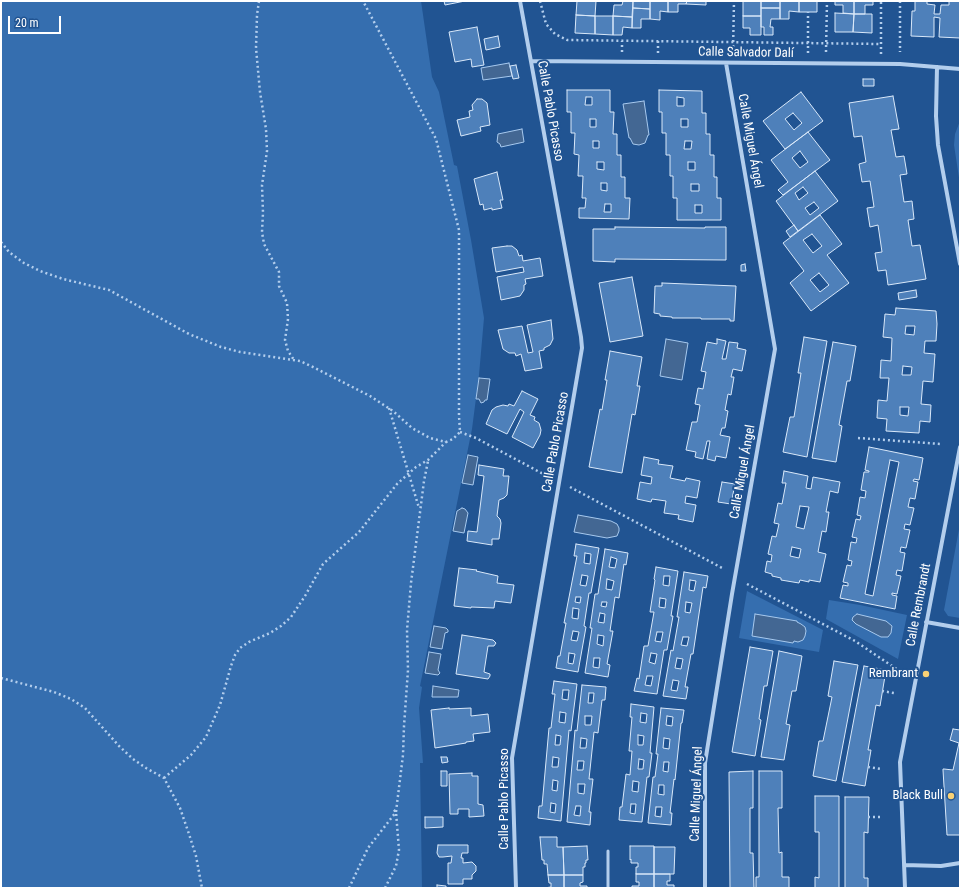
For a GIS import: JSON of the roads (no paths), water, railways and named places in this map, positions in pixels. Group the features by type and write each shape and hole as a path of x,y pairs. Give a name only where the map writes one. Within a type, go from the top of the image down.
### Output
{"street":[{"name":"Calle Pablo Picasso","path":"516,888 512,758 582,348 520,1"},
{"name":"Calle Salvador Dalí","path":"531,61 881,64 960,69"},
{"name":"Calle Miguel Ángel","path":"705,888 705,763 732,594 775,349 726,62"},
{"path":"937,67 936,116 938,145 960,264"},
{"name":"Calle Rembrandt","path":"905,888 900,762 960,447"},
{"path":"926,622 960,628"},
{"path":"904,865 941,866 960,863"}],"lane":[{"path":"608,851 608,888"}],"place":[{"name":"Rembrant","path":"926,674"},
{"name":"Black Bull","path":"951,796"}]}
